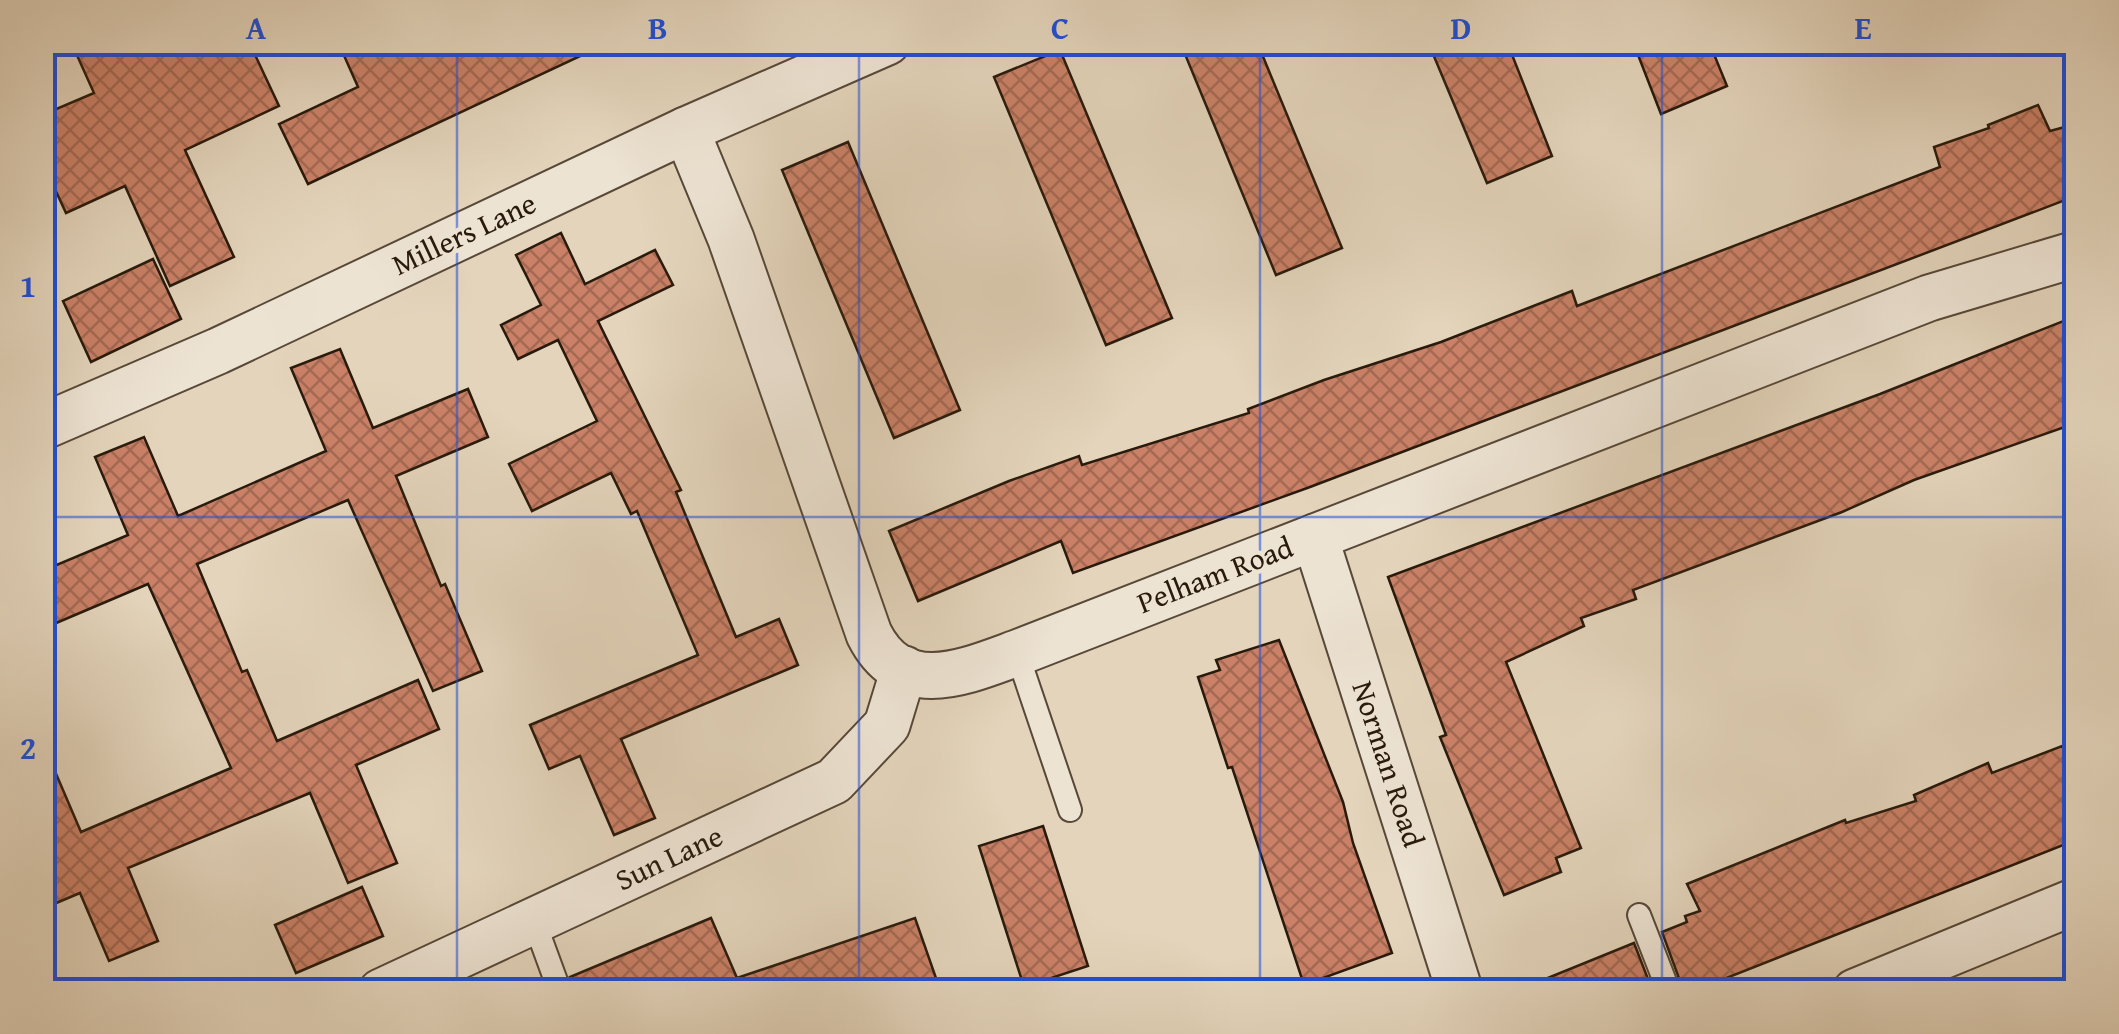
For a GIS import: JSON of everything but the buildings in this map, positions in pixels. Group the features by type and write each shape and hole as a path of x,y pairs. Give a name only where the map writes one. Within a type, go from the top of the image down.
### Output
{"street":[{"name":"Millers Lane","path":"42,427 218,351 686,130 887,42"},
{"path":"686,130 731,239 870,634 879,654 904,670"},
{"name":"Pelham Road","path":"904,670 926,676 952,676 1017,653 1929,298 2076,254"},
{"name":"Norman Road","path":"1315,537 1460,992"},
{"name":"Sun Lane","path":"382,992 834,780 887,725 904,670"},
{"path":"1856,992 2076,901"}],"lane":[{"path":"1017,653 1070,810"},
{"path":"1639,915 1669,992"},
{"path":"534,921 560,992"}]}
